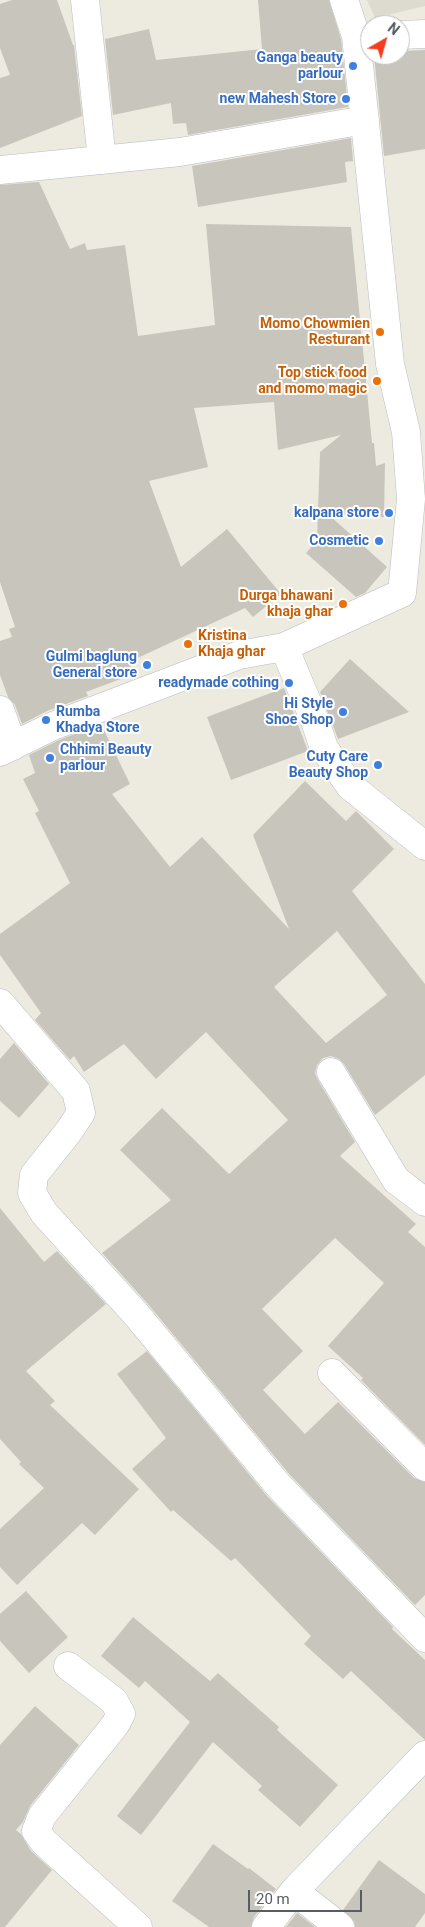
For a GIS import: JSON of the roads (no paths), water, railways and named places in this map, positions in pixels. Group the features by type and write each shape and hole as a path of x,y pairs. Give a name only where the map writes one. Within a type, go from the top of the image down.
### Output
{"street":[{"path":"85,0 102,160"},
{"path":"344,0 360,30"},
{"path":"410,35 425,34"},
{"path":"0,710 6,749 53,726 239,655 284,647 402,593 416,519 411,498 406,432 390,364 365,120 364,65"},
{"path":"0,170 180,152 365,120"},
{"path":"284,647 315,721 324,748 350,786 425,846"},
{"path":"1,1008 76,1091 81,1113 34,1175 32,1193 44,1214 136,1313 278,1485 425,1638"},
{"path":"331,1072 396,1180 425,1202"},
{"path":"332,1373 425,1467"},
{"path":"68,1666 114,1701 121,1714 115,1725 42,1816 36,1831 44,1842 138,1927"},
{"path":"266,1927 294,1891 425,1754"},
{"path":"294,1891 340,1927"}],"place":[{"name":"Ganga beauty parlour","path":"353,66"},
{"name":"new Mahesh Store","path":"346,99"},
{"name":"Momo Chowmien Resturant","path":"380,332"},
{"name":"Top stick food and momo magic","path":"377,381"},
{"name":"kalpana store","path":"389,513"},
{"name":"Cosmetic","path":"379,541"},
{"name":"Durga bhawani khaja ghar","path":"343,604"},
{"name":"Kristina Khaja ghar","path":"188,644"},
{"name":"Gulmi baglung General store","path":"147,665"},
{"name":"readymade cothing","path":"289,683"},
{"name":"Hi Style Shoe Shop","path":"343,712"},
{"name":"Rumba Khadya Store","path":"46,720"},
{"name":"Chhimi Beauty parlour","path":"50,758"},
{"name":"Cuty Care Beauty Shop","path":"378,765"}]}
